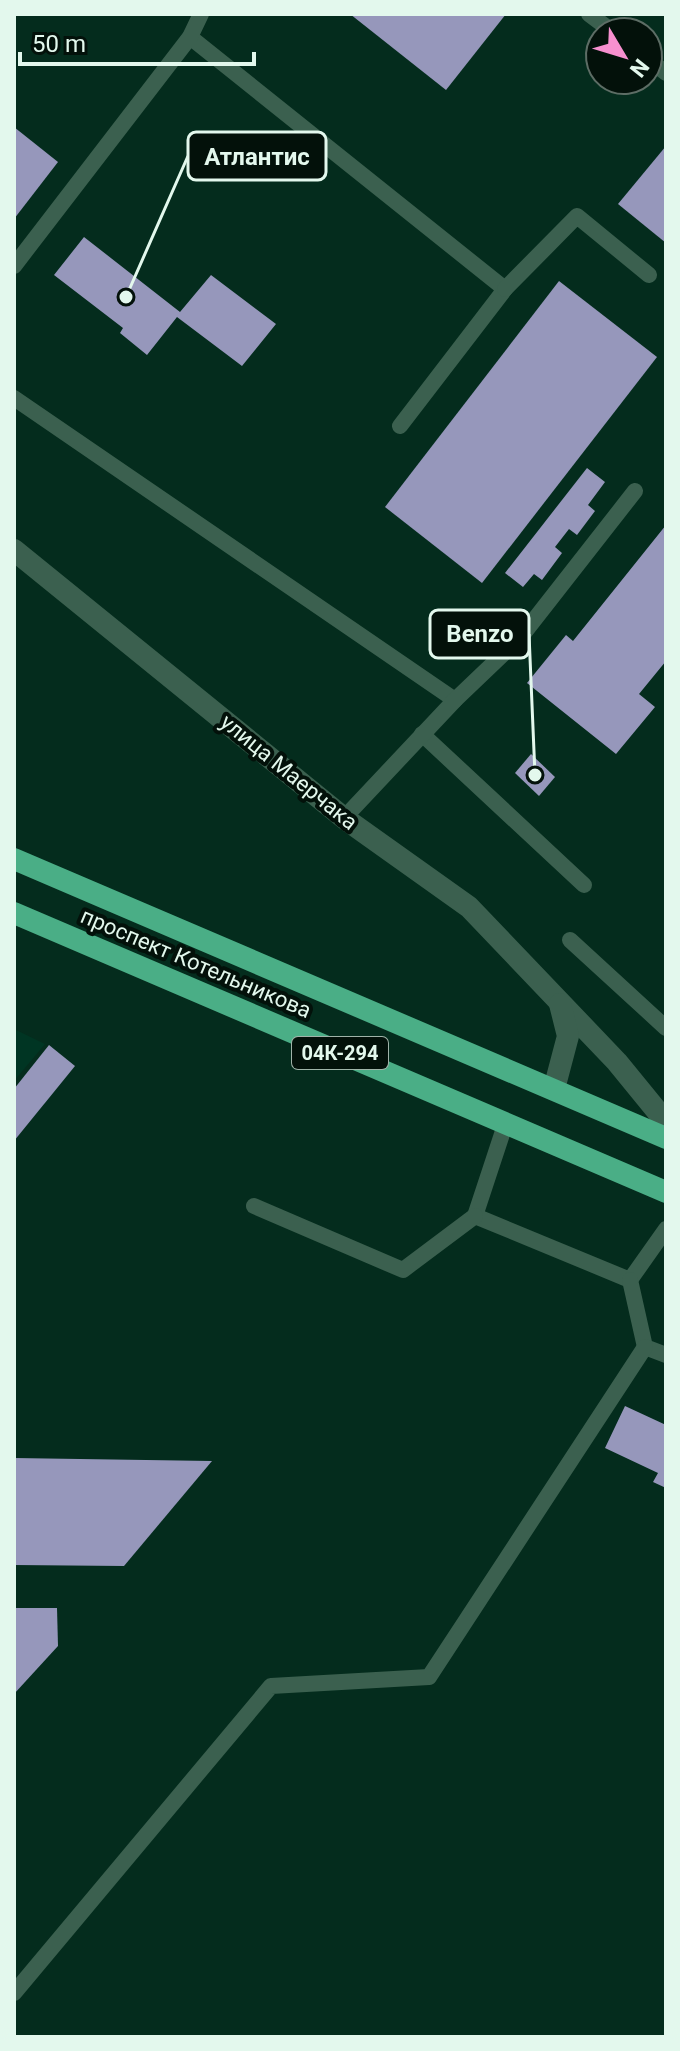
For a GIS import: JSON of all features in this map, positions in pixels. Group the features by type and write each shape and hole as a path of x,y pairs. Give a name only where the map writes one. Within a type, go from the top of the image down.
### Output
{"highway":[{"name":"проспект Котельникова","path":"14,859 666,1138"},
{"name":"проспект Котельникова","path":"14,913 666,1192"}],"street":[{"name":"улица Маерчака","path":"14,550 344,818 469,907 558,999 666,1122"},
{"path":"554,1089 568,1036 558,999"}],"lane":[{"path":"14,266 190,37 201,14"},
{"path":"190,37 505,289"},
{"path":"400,426 505,289 577,216 649,275"},
{"path":"14,398 455,700"},
{"path":"344,818 455,700 520,638 635,491"},
{"path":"422,734 584,885"},
{"path":"570,940 666,1028"},
{"path":"254,1206 403,1270 475,1216 505,1125"},
{"path":"475,1216 630,1280"},
{"path":"14,1993 271,1686 429,1677 645,1347 630,1280 666,1229"},
{"path":"645,1347 666,1355"}],"shaded area":[{"path":"14,1029 45,1044 14,1081"}],"building":[{"path":"350,14 506,14 446,90"},
{"path":"14,127 58,162 14,219"},
{"path":"666,146 666,243 618,204"},
{"path":"84,237 180,312 211,275 276,324 242,366 177,317 147,355 120,333 123,328 54,275"},
{"path":"559,281 657,357 482,583 385,507"},
{"path":"587,468 605,482 588,505 595,511 577,535 569,529 555,547 562,553 542,580 534,574 523,587 505,573"},
{"path":"666,525 666,661 639,694 655,707 616,754 527,683 566,635 573,641"},
{"path":"531,754 555,777 539,796 515,773"},
{"path":"49,1045 75,1066 14,1141 14,1089"},
{"path":"625,1406 666,1425 666,1488 653,1482 658,1473 605,1448"},
{"path":"14,1458 212,1461 124,1566 14,1565"},
{"path":"14,1608 57,1608 58,1646 14,1694"}],"place":[{"name":"Атлантис","path":"126,297"},
{"name":"Benzo","path":"535,775"}]}
